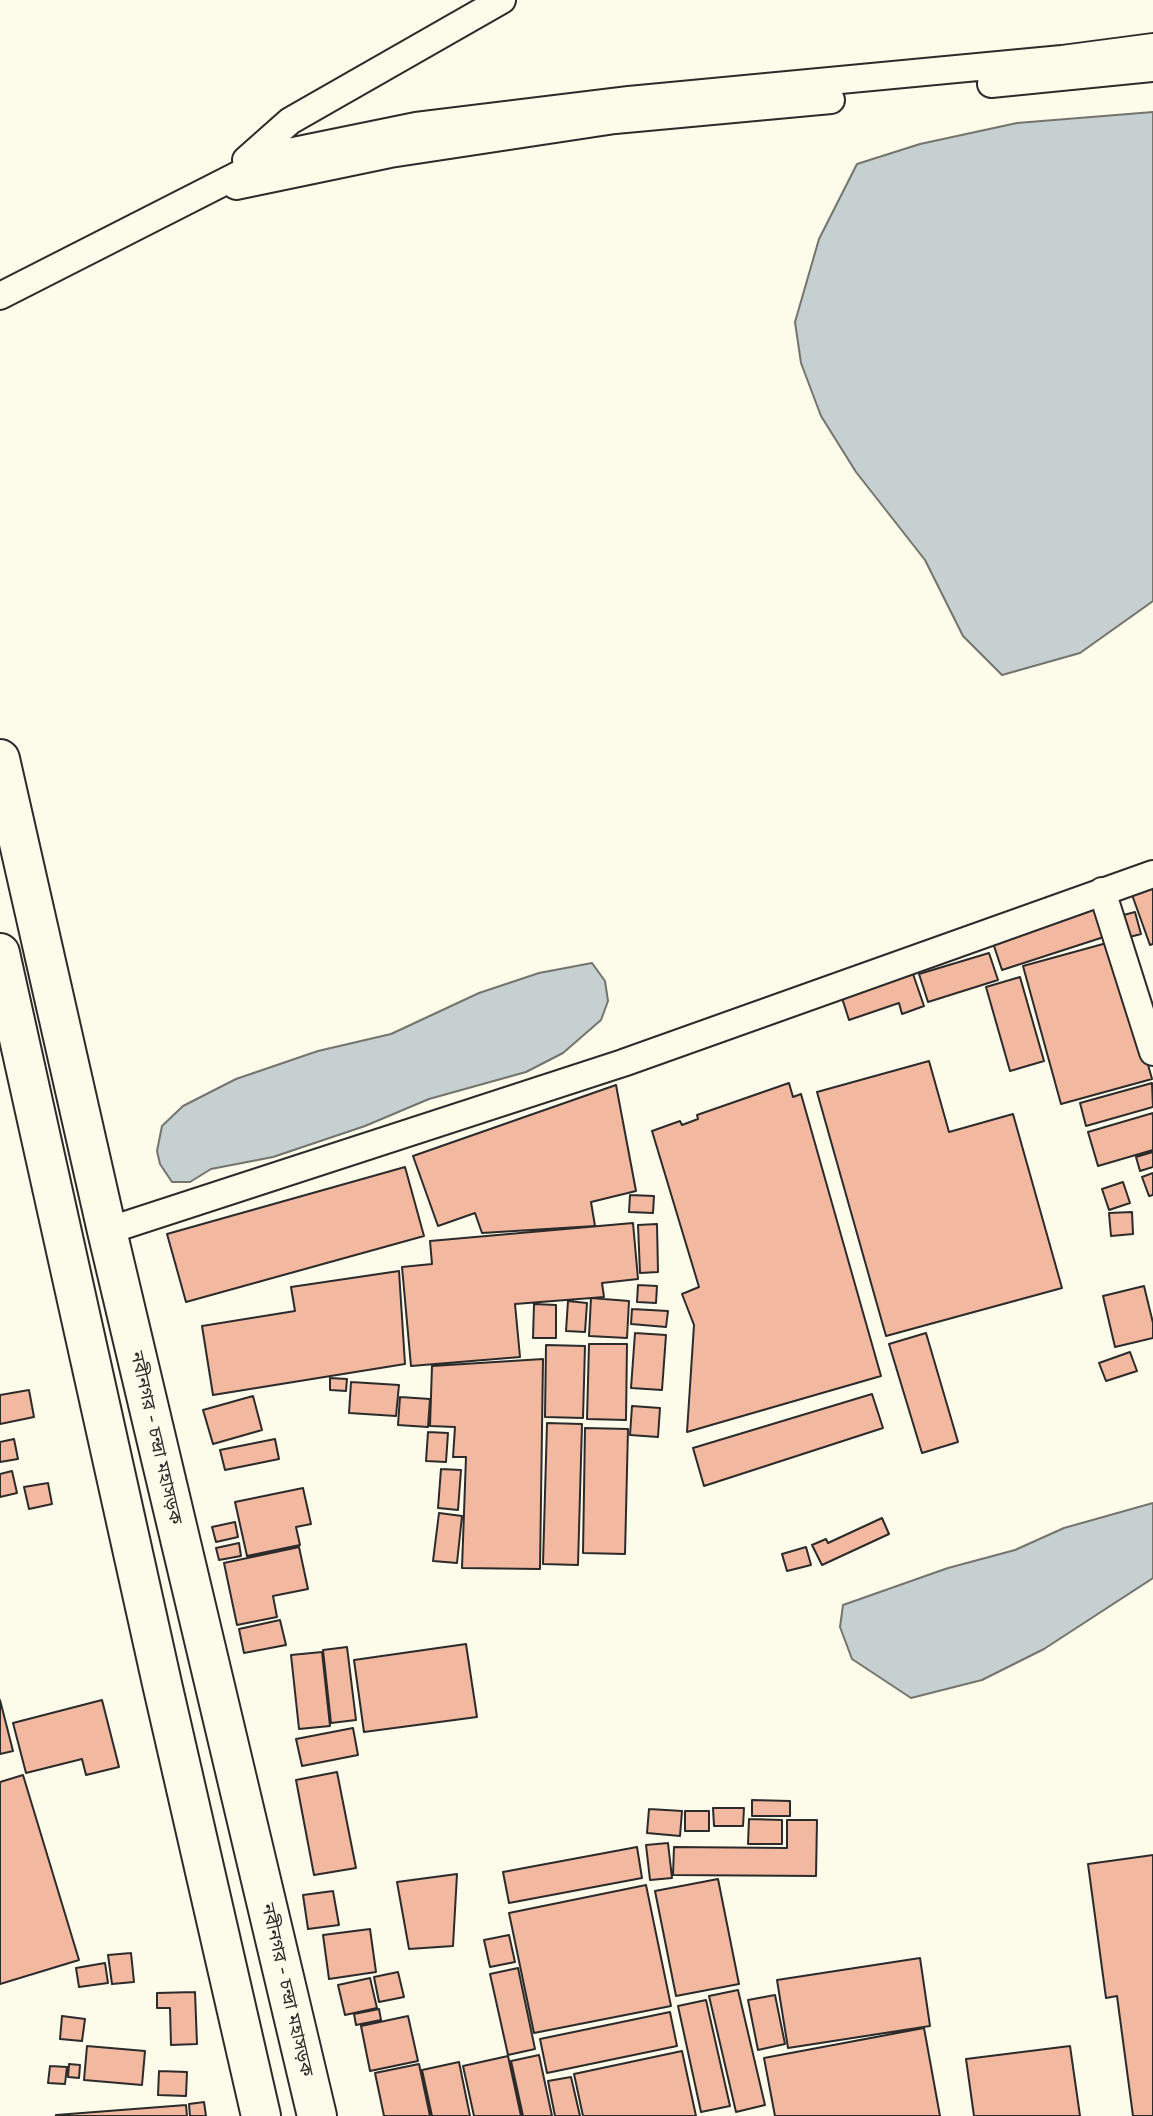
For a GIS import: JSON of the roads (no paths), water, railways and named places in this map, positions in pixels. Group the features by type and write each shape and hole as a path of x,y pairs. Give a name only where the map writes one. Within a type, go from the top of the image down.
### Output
{"highway":[{"name":"নবীনগর - চন্দ্রা মহাসড়ক","path":"0,759 107,1231 317,2116"},
{"path":"0,953 7,1013 261,2116"}],"street":[{"path":"213,188 290,121 502,0"},
{"path":"0,296 279,154 416,126 629,100 1062,60 1153,47"},
{"path":"213,188 254,183 390,154 615,120 1075,78 1153,68"},
{"path":"107,1231 623,1063 1153,874"},
{"path":"1102,891 1153,1052"}]}
